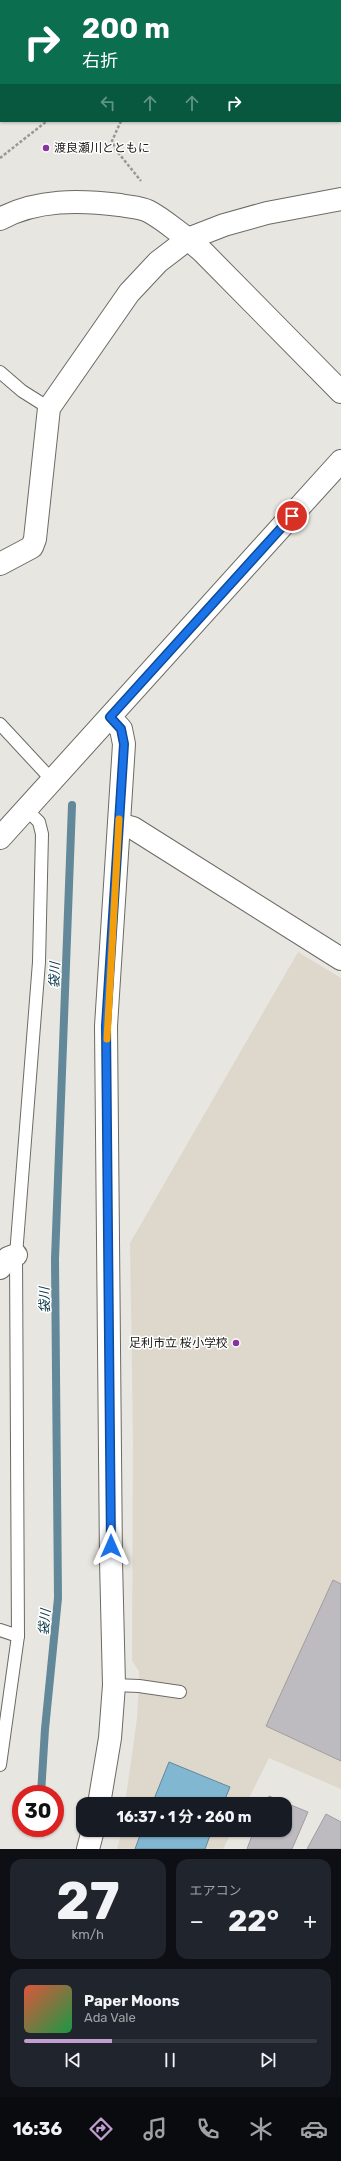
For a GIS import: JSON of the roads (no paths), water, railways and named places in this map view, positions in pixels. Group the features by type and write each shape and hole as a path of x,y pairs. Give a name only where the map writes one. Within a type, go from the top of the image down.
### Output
{"street":[{"path":"0,564 32,547 35,539 48,408 129,293 158,262 188,240 224,225 267,213 341,200"},
{"path":"0,219 29,207 76,201 101,203 146,210 204,252 341,392"},
{"path":"0,838 341,462"},
{"path":"100,1797 110,1738 114,1685 111,1553 106,1026 124,744 121,729 110,717"},
{"path":"119,824 133,828 341,959"},
{"path":"88,1849 91,1837"}],"lane":[{"path":"0,372 22,391 48,408"},
{"path":"0,724 52,780"},
{"path":"0,1765 18,1636 8,1262 39,962 42,858 42,834 39,822 26,809"},
{"path":"0,1630 18,1636"},
{"path":"114,1685 139,1686 180,1692"}],"water":[{"path":"169,1762 230,1787 226,1797 155,1797"},
{"path":"139,1837 209,1837 205,1849 135,1849"}],"waterway":[{"name":"袋川","path":"42,1785 45,1729 58,1598 55,1259 72,805"}],"place":[{"name":"渡良瀬川とともに","path":"46,148"},
{"name":"足利市立 桜小学校","path":"236,1343"}]}
